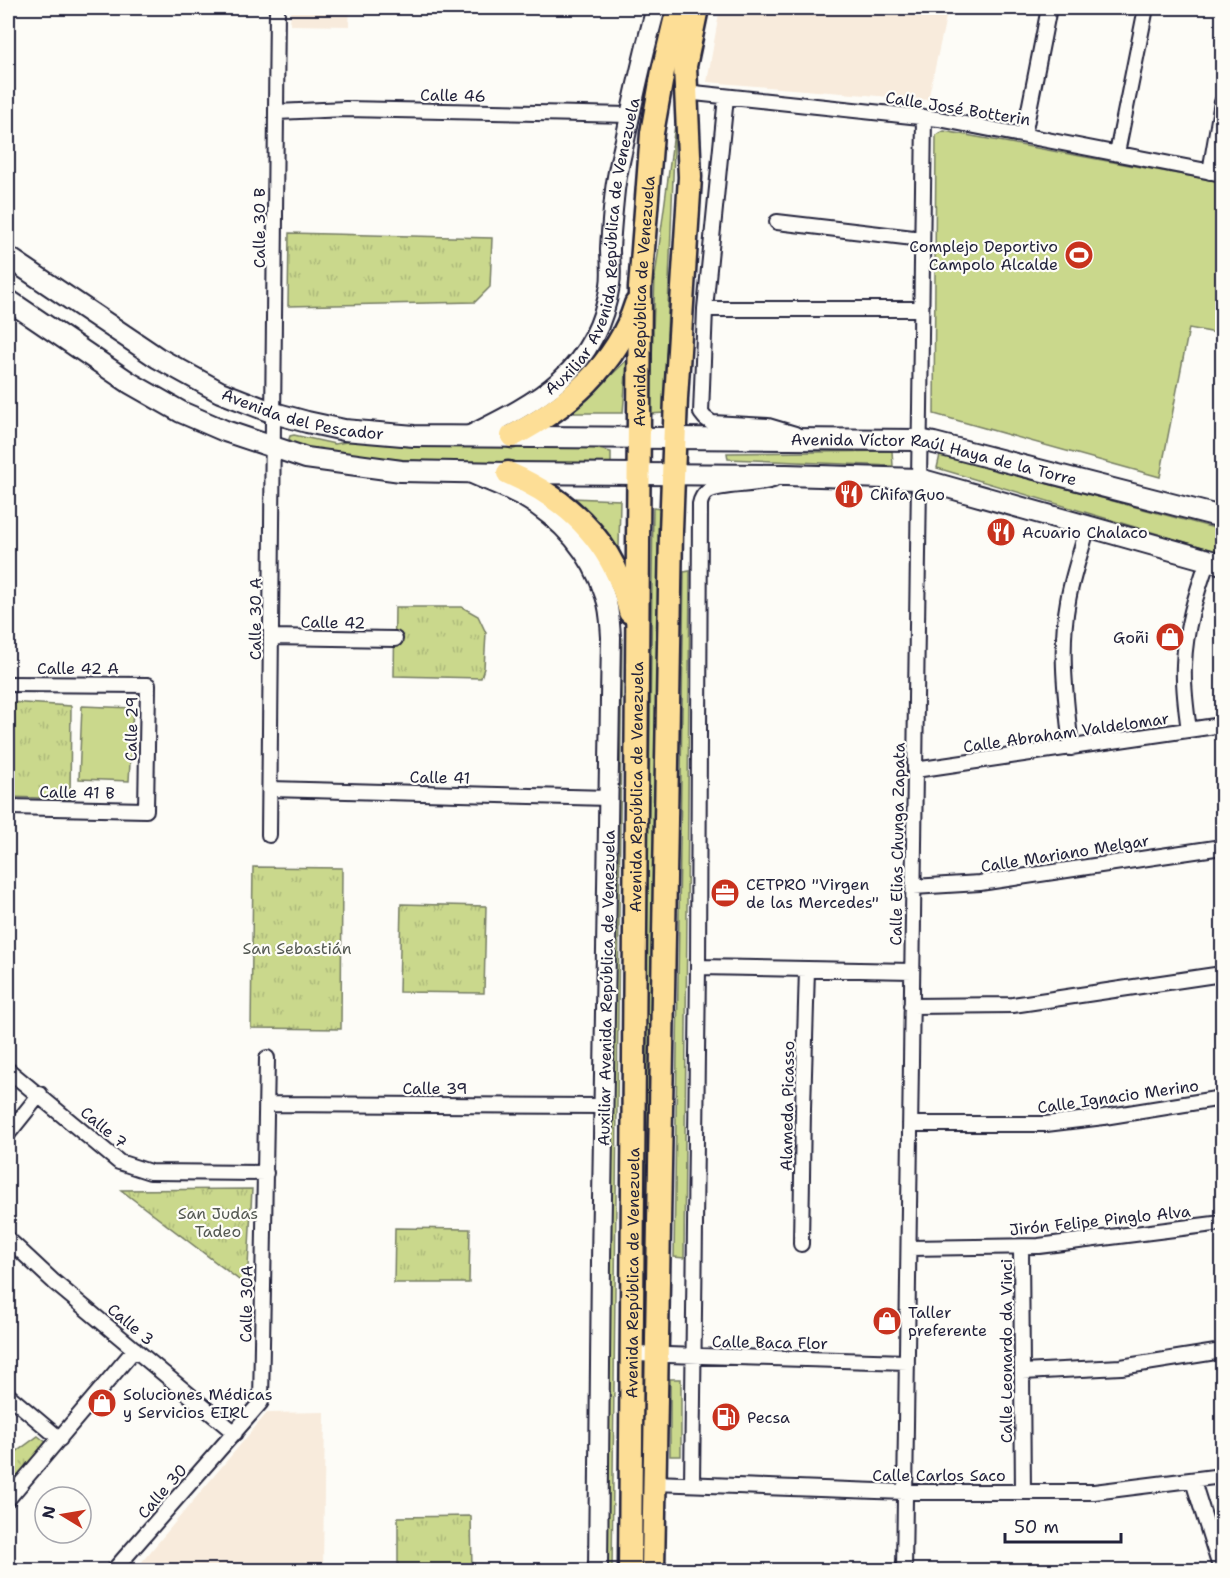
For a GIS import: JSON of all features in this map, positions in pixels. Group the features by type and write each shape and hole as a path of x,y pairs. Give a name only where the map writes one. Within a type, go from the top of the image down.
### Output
{"main road":[{"name":"Avenida República de Venezuela","path":"630,1570 640,288 652,133 663,71 678,8"},
{"name":"Avenida República de Venezuela","path":"653,1570 674,438 690,177 685,66 697,8"},
{"name":"Avenida del Pescador","path":"8,257 132,341 190,377 219,392 274,413 344,430 414,436 639,437"},
{"path":"512,436 547,417 586,385 620,339 632,314 640,288"},
{"path":"8,300 152,396 225,431 273,449 306,458 401,471 638,474"},
{"name":"Avenida Víctor Raúl Haya de la Torre","path":"639,437 808,438 934,443 1222,518"},
{"path":"508,473 554,497 592,532 619,576 627,599 636,648"},
{"name":"Avenida Víctor Raúl Haya de la Torre","path":"638,474 919,479 1215,562"}],"street":[{"name":"Calle 30 B","path":"273,449 277,8"},
{"name":"Auxiliar Avenida República de Venezuela","path":"468,436 517,412 544,394 570,372 586,352 603,319 610,283 615,188 656,8"},
{"path":"1024,135 1049,8"},
{"path":"1117,153 1146,8"},
{"name":"Calle José Botterin","path":"685,92 924,117 1216,173"},
{"path":"726,97 705,309 701,412 705,418 719,424 768,426 808,438"},
{"path":"1216,173 1222,102"},
{"name":"Calle 46","path":"276,112 346,109 630,115"},
{"name":"Calle Elias Chunga Zapata","path":"904,1570 924,117"},
{"path":"777,222 922,239"},
{"path":"705,309 921,309"},
{"name":"Calle 30 A","path":"270,789 273,449"},
{"name":"Auxiliar Avenida República de Venezuela","path":"470,473 519,494 545,510 576,541 594,568 606,598 611,637 598,1570"},
{"path":"692,1484 700,504 706,492 712,489 761,484 786,475"},
{"path":"1071,748 1064,669 1064,634 1068,599 1089,525"},
{"path":"1189,730 1184,667 1185,648 1197,596 1215,562"},
{"name":"Calle 42","path":"271,637 394,639"},
{"name":"Calle 42 A","path":"8,684 148,685"},
{"name":"Calle 29","path":"146,810 148,685"},
{"name":"Calle Abraham Valdelomar","path":"915,770 1222,725"},
{"path":"269,835 270,789"},
{"name":"Calle 41","path":"270,789 609,798"},
{"name":"Calle 41 B","path":"8,807 146,810"},
{"name":"Calle Mariano Melgar","path":"913,887 980,883 1222,847"},
{"path":"698,967 912,971"},
{"name":"Alameda Picasso","path":"801,1244 807,969"},
{"path":"911,1006 1013,1005 1222,974"},
{"name":"Calle 30A","path":"235,1433 261,1402 267,1058"},
{"name":"Calle 7","path":"8,1070 40,1094 119,1162 133,1168 150,1172 266,1173"},
{"path":"8,1134 40,1094"},
{"name":"Calle Ignacio Merino","path":"910,1124 1046,1124 1222,1098"},
{"name":"Calle 39","path":"266,1104 604,1106"},
{"name":"Jirón Felipe Pinglo Alva","path":"909,1248 1021,1247 1222,1223"},
{"name":"Calle 3","path":"8,1239 54,1282 235,1433"},
{"name":"Calle Leonardo da Vinci","path":"1021,1247 1023,1492"},
{"path":"8,1500 135,1349"},
{"path":"1023,1372 1121,1367 1222,1351"},
{"name":"Calle Baca Flor","path":"632,1354 907,1362"},
{"path":"8,1395 60,1439"},
{"name":"Calle 30","path":"114,1570 235,1433"},
{"name":"Calle Carlos Saco","path":"654,1483 905,1492 1094,1492 1222,1476"},
{"path":"1193,1481 1221,1570"}],"shaded area":[{"path":"291,8 350,8 349,26 290,25"},
{"path":"720,8 948,8 928,100 707,82"},
{"path":"325,1412 323,1570 135,1570 267,1413"}],"green space":[{"path":"675,125 664,413 650,414 655,277"},
{"name":"Complejo Deportivo Campolo Alcalde","path":"944,131 1222,182 1222,334 1189,328 1160,477 934,414 936,135"},
{"path":"289,233 492,238 490,287 475,302 288,306"},
{"path":"627,360 623,413 572,413"},
{"path":"294,435 335,444 352,441 389,444 594,448 611,452 611,463 440,462 341,455 306,448 289,439"},
{"path":"892,451 893,466 728,459 727,453"},
{"path":"940,455 1222,530 1222,553 937,468"},
{"path":"571,498 620,500 619,548 598,524"},
{"path":"653,508 661,509 653,1306 642,1307"},
{"path":"690,571 684,1258 674,1257 684,572"},
{"path":"395,607 462,607 478,616 486,633 484,668 481,678 394,676"},
{"path":"622,638 612,1570 605,1570 617,639"},
{"path":"8,702 71,706 70,799 8,797"},
{"path":"82,706 133,708 129,781 79,779"},
{"name":"San Sebastián","path":"253,867 342,868 341,1029 251,1028"},
{"path":"401,904 486,906 484,993 399,992"},
{"name":"San Judas Tadeo","path":"252,1189 247,1286 121,1190"},
{"path":"395,1228 470,1229 469,1283 394,1283"},
{"path":"670,1379 681,1379 681,1456 670,1456"},
{"path":"38,1436 47,1443 8,1487 8,1458"},
{"path":"471,1516 472,1570 398,1570 398,1517"}],"place":[{"name":"Complejo Deportivo Campolo Alcalde","path":"1079,255"},
{"name":"Chifa Guo","path":"849,494"},
{"name":"Acuario Chalaco","path":"1001,532"},
{"name":"Goñi","path":"1170,637"},
{"name":"CETPRO \"Virgen de las Mercedes\"","path":"725,893"},
{"name":"Taller preferente","path":"887,1321"},
{"name":"Soluciones Médicas y Servicios EIRL","path":"102,1403"},
{"name":"Pecsa","path":"726,1417"}]}
